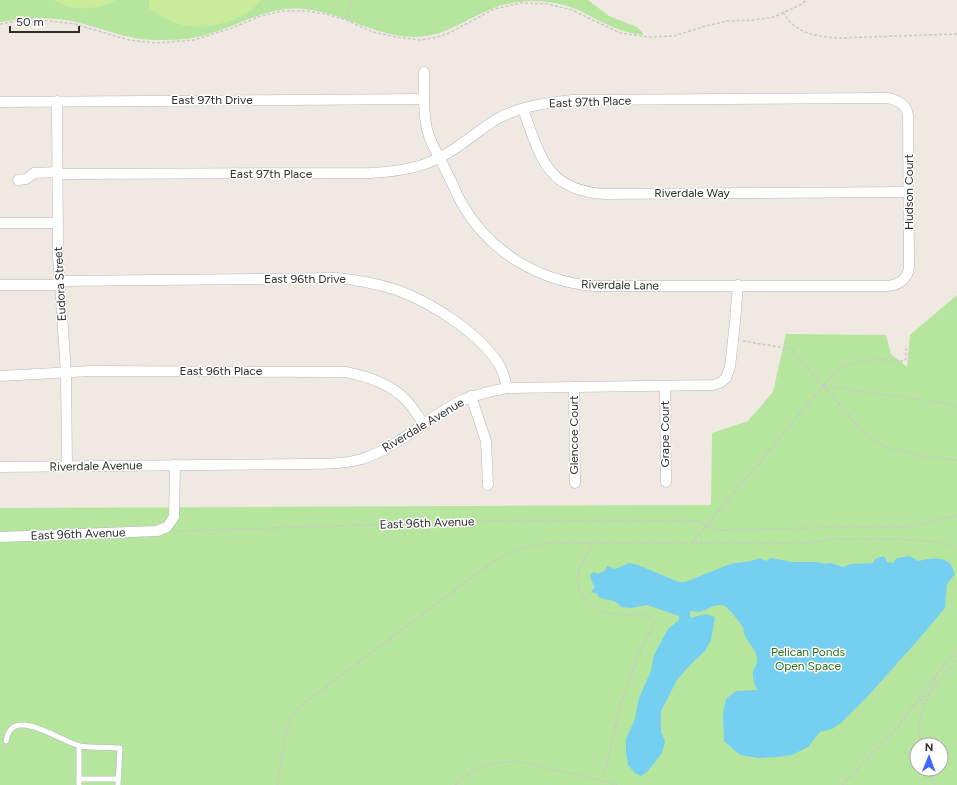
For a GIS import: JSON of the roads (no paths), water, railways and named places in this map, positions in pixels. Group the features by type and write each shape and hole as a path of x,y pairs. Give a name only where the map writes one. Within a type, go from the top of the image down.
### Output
{"street":[{"name":"Riverdale Lane","path":"424,72 424,99 427,130 462,203 471,218 483,233 505,253 524,266 540,274 559,280 593,286 887,286 899,282"},
{"name":"East 97th Place","path":"18,180 26,179 34,173 370,173 403,170 424,164 458,148 498,119 543,103 571,100 886,98 899,102"},
{"name":"East 97th Drive","path":"0,102 424,99"},
{"name":"Eudora Street","path":"57,101 58,256 66,373 67,466"},
{"name":"Hudson Court","path":"899,102 908,112 909,192 909,267 907,276 899,282"},
{"name":"Riverdale Way","path":"523,109 539,153 546,166 561,181 569,186 585,192 612,194 909,192"},
{"path":"0,223 58,223"},
{"name":"East 96th Drive","path":"0,285 337,278 378,285 408,295 433,306 466,330 482,345 501,367 507,388"},
{"name":"Riverdale Avenue","path":"0,467 306,464 348,462 360,459 390,447 452,405 471,396 507,388 712,385 723,381 726,378 730,367 738,285"},
{"name":"East 96th Place","path":"0,376 91,371 345,372 371,379 389,387 405,399 424,424"},
{"name":"Grape Court","path":"665,386 666,482"},
{"name":"Glencoe Court","path":"574,387 575,483"},
{"path":"471,396 486,441 488,485"},
{"name":"East 96th Avenue","path":"0,537 157,531 167,527 174,517 175,465"}],"lane":[{"path":"6,741 9,731 14,727 30,726 79,746 120,748 118,785"},
{"path":"79,746 79,785"},
{"path":"79,778 118,779"}],"water":[{"path":"884,556 887,562 893,563 897,558 910,556 918,561 933,558 945,560 949,563 955,574 947,584 945,608 868,696 841,723 832,729 820,732 808,747 792,755 759,758 740,755 724,741 723,713 726,699 736,691 757,690 753,674 757,664 757,657 755,651 744,635 742,626 735,616 727,607 718,605 699,612 690,611 690,618 705,614 715,617 711,640 705,651 677,680 661,711 661,732 665,741 662,753 647,772 641,776 635,773 628,765 626,739 635,719 639,698 651,671 654,655 668,629 679,620 679,616 647,605 631,608 622,607 614,601 600,598 597,594 591,592 595,587 590,575 594,572 597,574 605,571 607,566 615,569 629,563 638,565 679,582 685,582 727,565 759,558 766,561 771,558 792,562 831,563 843,567 851,564 873,563 875,559"}],"park label":[{"name":"Pelican Ponds Open Space","path":"808,659"}]}
